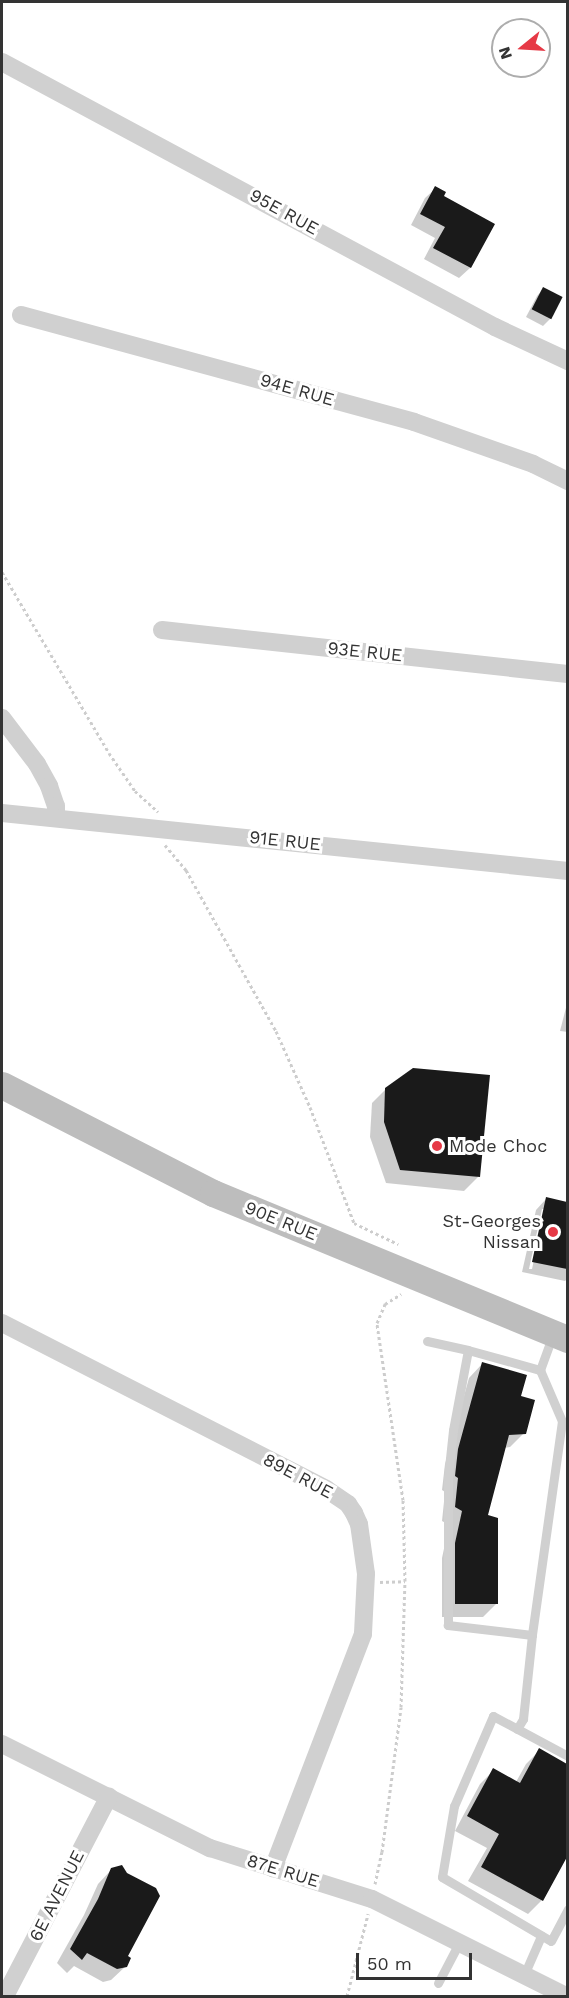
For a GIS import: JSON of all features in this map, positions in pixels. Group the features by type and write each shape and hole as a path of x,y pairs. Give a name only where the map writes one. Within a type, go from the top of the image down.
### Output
{"street":[{"name":"95E RUE","path":"2,62 495,327 567,361"},
{"name":"94E RUE","path":"21,315 414,422 533,464 567,481"},
{"name":"93E RUE","path":"162,630 567,674"},
{"path":"2,718 37,764 49,786 56,806 56,818"},
{"name":"91E RUE","path":"2,813 567,871"},
{"name":"90E RUE","path":"2,1085 213,1193 560,1336"},
{"name":"89E RUE","path":"2,1323 326,1489 348,1504 359,1524 366,1583 363,1634 273,1868"},
{"name":"87E RUE","path":"2,1744 210,1848 372,1899 524,1975 541,1991 566,1996"},
{"name":"6E AVENUE","path":"5,1996 109,1796"}],"lane":[{"path":"540,1370 560,1336"},
{"path":"427,1341 540,1370"},
{"path":"468,1350 453,1430 448,1477 448,1625 532,1635"},
{"path":"517,1729 523,1719 532,1635 562,1421 540,1370"},
{"path":"567,1756 493,1716 454,1806 442,1877 551,1941 567,1910"},
{"path":"524,1975 541,1936"},
{"path":"438,1983 459,1943"}],"path":[{"path":"2,572 109,753 135,791 154,807 160,818"},
{"path":"164,840 170,854 186,870 276,1030 310,1107 354,1223 400,1245"},
{"path":"375,1885 401,1707 405,1581 402,1500 377,1323 385,1304 404,1292"},
{"path":"366,1583 405,1581"},
{"path":"346,1996 369,1910"}],"building":[{"path":"435,186 446,192 444,196 495,224 471,268 433,248 445,227 420,214"},
{"path":"543,287 563,297 551,319 532,309"},
{"name":"Mode Choc","path":"413,1068 490,1075 480,1177 400,1170 384,1122 385,1088"},
{"name":"St-Georges Nissan","path":"546,1197 567,1202 567,1269 532,1262"},
{"path":"482,1362 527,1375 521,1396 535,1400 526,1434 509,1435 488,1515 498,1518 498,1604 455,1604 455,1543 462,1511 455,1507 458,1449"},
{"path":"539,1748 567,1764 567,1857 543,1901 481,1867 499,1834 467,1816 493,1768 520,1783"},
{"path":"122,1865 127,1873 156,1888 160,1896 128,1956 131,1958 127,1967 117,1969 87,1953 82,1960 70,1949 98,1899 111,1868"}],"place":[{"name":"Mode Choc","path":"437,1146"},
{"name":"St-Georges Nissan","path":"553,1232"}]}
